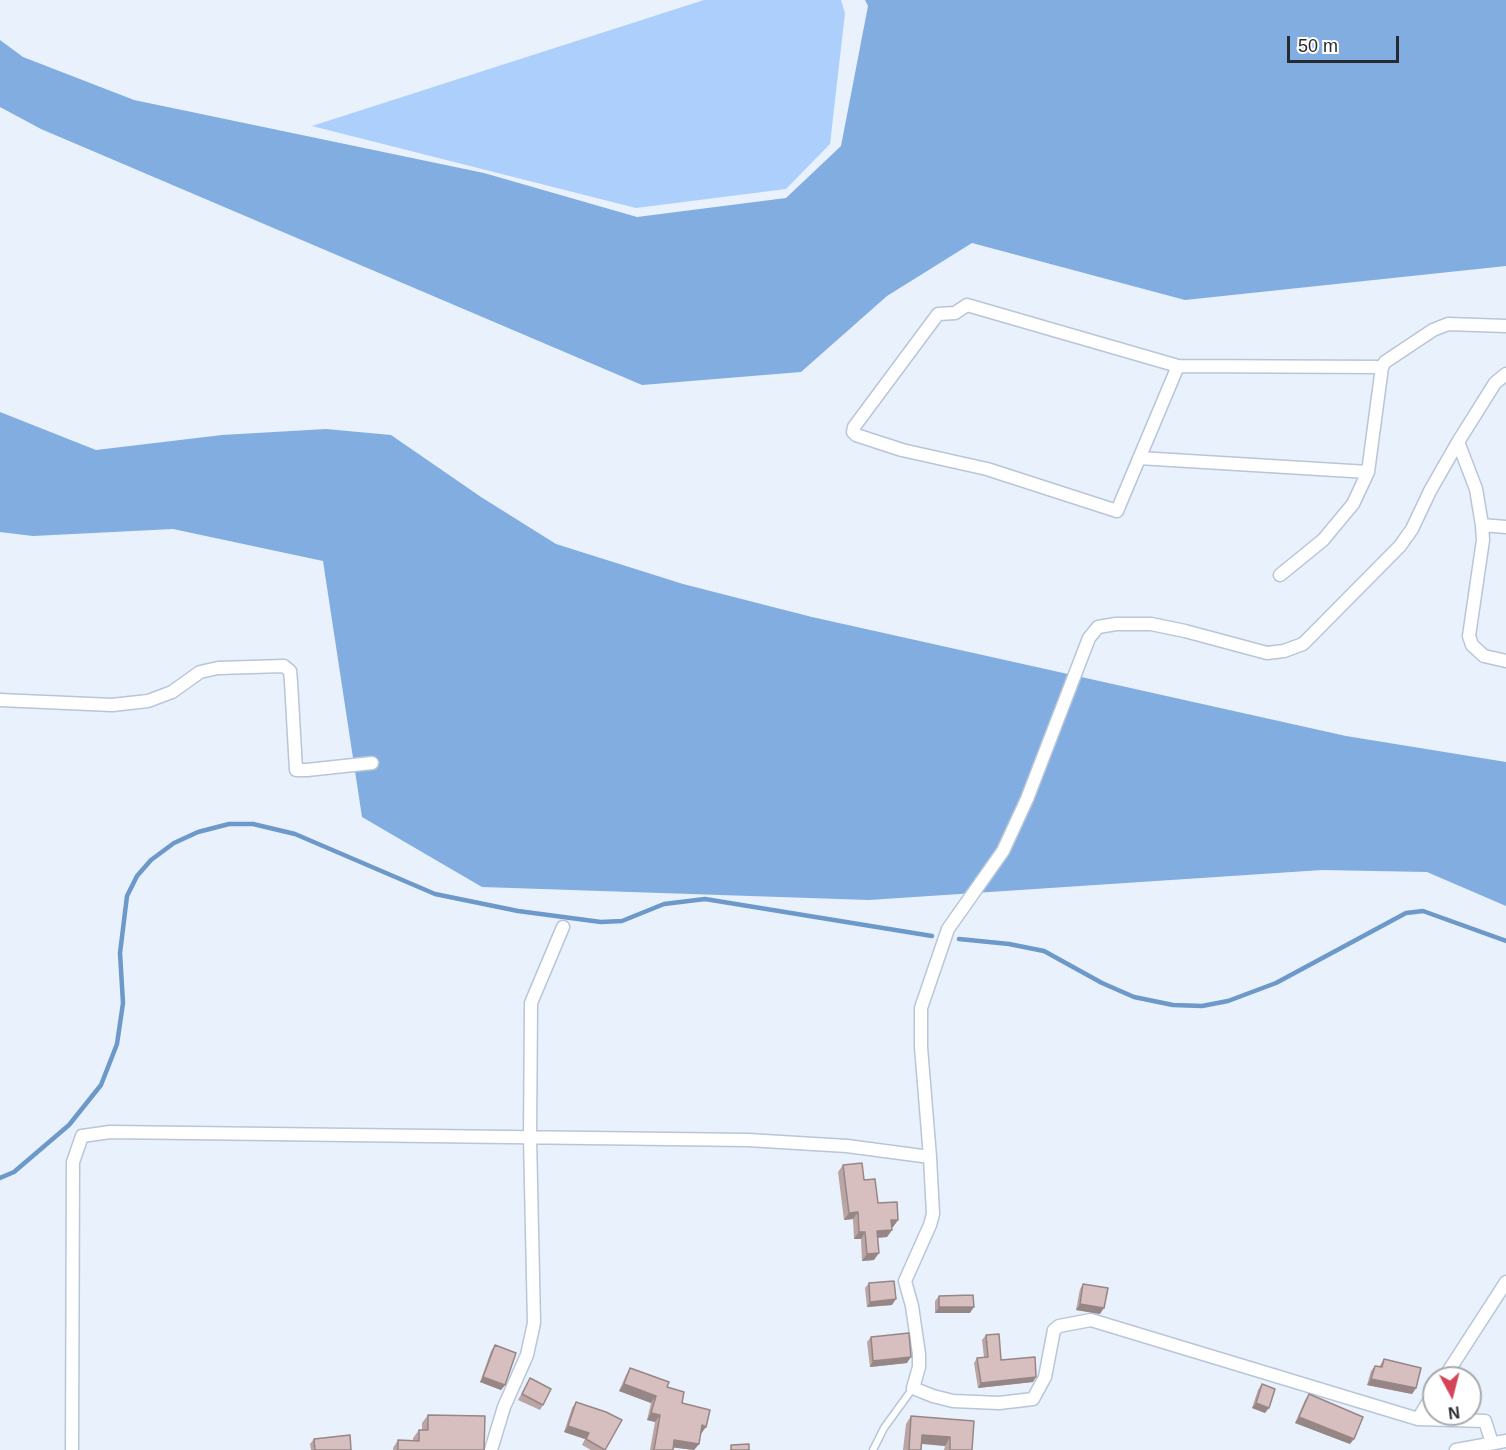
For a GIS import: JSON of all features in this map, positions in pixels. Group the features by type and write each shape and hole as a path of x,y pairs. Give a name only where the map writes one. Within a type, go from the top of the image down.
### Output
{"street":[{"path":"1178,366 1117,511 987,469 902,450 853,432 854,427 938,314 955,313 966,305 1178,366 1382,367"},
{"path":"1280,575 1323,540 1353,504 1368,472 1382,367 1385,362 1433,330 1448,324 1506,326"},
{"path":"1492,1443 1485,1421 1418,1419 1091,1320 1059,1326 1054,1330 1045,1377 1033,1399 999,1403 953,1401 913,1388 919,1366 919,1354 912,1306 905,1281 933,1214 921,1047 921,1008 948,930 1003,851 1027,800 1089,638 1098,627 1116,624 1151,624 1267,653 1284,651 1303,644 1400,546 1412,529 1430,491 1458,442 1495,383 1506,374"},
{"path":"1458,442 1476,489 1483,540 1469,636 1472,645 1484,656 1506,661"},
{"path":"1139,458 1368,472"},
{"path":"1482,525 1506,527"},
{"path":"0,700 112,705 148,701 172,692 200,672 218,668 284,666 290,671 296,770 372,763"},
{"path":"491,1450 504,1407 527,1355 534,1323 530,1137 531,1003 563,927"},
{"path":"72,1450 73,1162 82,1136 110,1132 748,1140 847,1146 930,1157"},
{"path":"1452,1366 1506,1282"},
{"path":"1418,1419 1422,1412"},
{"path":"1456,1450 1506,1441"}],"lane":[{"path":"873,1450 884,1428 913,1388"}],"shaded area":[{"path":"704,0 841,0 845,13 830,144 786,189 636,208 312,126"},
{"path":"865,0 1506,0 1506,266 1185,300 972,243 887,296 801,372 642,385 41,129 0,107 0,40 23,57 134,100 484,173 637,217 786,198 841,146 868,6"},
{"path":"0,412 96,450 222,435 326,429 391,435 481,497 556,544 683,584 812,617 1346,736 1506,762 1506,906 1427,872 1322,870 869,900 482,887 362,817 323,561 173,529 33,536 0,532"}],"building":[{"path":"862,1163 864,1180 875,1179 878,1203 897,1202 898,1220 891,1220 892,1230 877,1231 879,1253 867,1254 865,1232 859,1232 858,1212 849,1213 843,1165"},
{"path":"894,1281 896,1299 870,1302 869,1283"},
{"path":"1083,1284 1108,1288 1104,1308 1080,1304"},
{"path":"973,1295 974,1307 939,1307 939,1296"},
{"path":"909,1333 911,1357 873,1361 871,1337"},
{"path":"999,1334 1001,1360 1035,1357 1036,1377 981,1383 977,1358 988,1357 986,1335"},
{"path":"495,1345 516,1353 505,1385 483,1377"},
{"path":"1384,1359 1421,1368 1416,1388 1371,1379 1375,1366 1382,1367"},
{"path":"630,1368 669,1382 667,1387 684,1392 682,1403 710,1410 706,1427 702,1425 699,1444 674,1440 673,1450 654,1450 660,1415 651,1413 656,1396 624,1384"},
{"path":"530,1378 551,1389 543,1405 522,1394"},
{"path":"1262,1384 1275,1389 1269,1408 1256,1403"},
{"path":"1309,1394 1363,1417 1354,1439 1299,1417"},
{"path":"576,1402 622,1420 605,1450 586,1439 589,1433 568,1426"},
{"path":"428,1415 485,1416 484,1450 398,1450 398,1440 419,1441 419,1430 428,1430"},
{"path":"911,1416 974,1421 972,1450 950,1450 950,1437 922,1435 921,1450 909,1450"},
{"path":"350,1435 351,1450 315,1450 314,1439"},
{"path":"749,1444 749,1450 731,1450 731,1445"}],"waterway":[{"path":"0,1178 14,1172 69,1125 101,1085 117,1044 123,1003 120,953 127,896 137,876 151,860 174,843 198,832 229,824 253,824 295,834 435,894 518,911 601,922 622,921 664,904 705,899 932,936"},
{"path":"959,939 1009,944 1044,951 1102,983 1134,997 1173,1005 1202,1006 1228,1001 1276,983 1406,913 1423,911 1506,941"}]}
